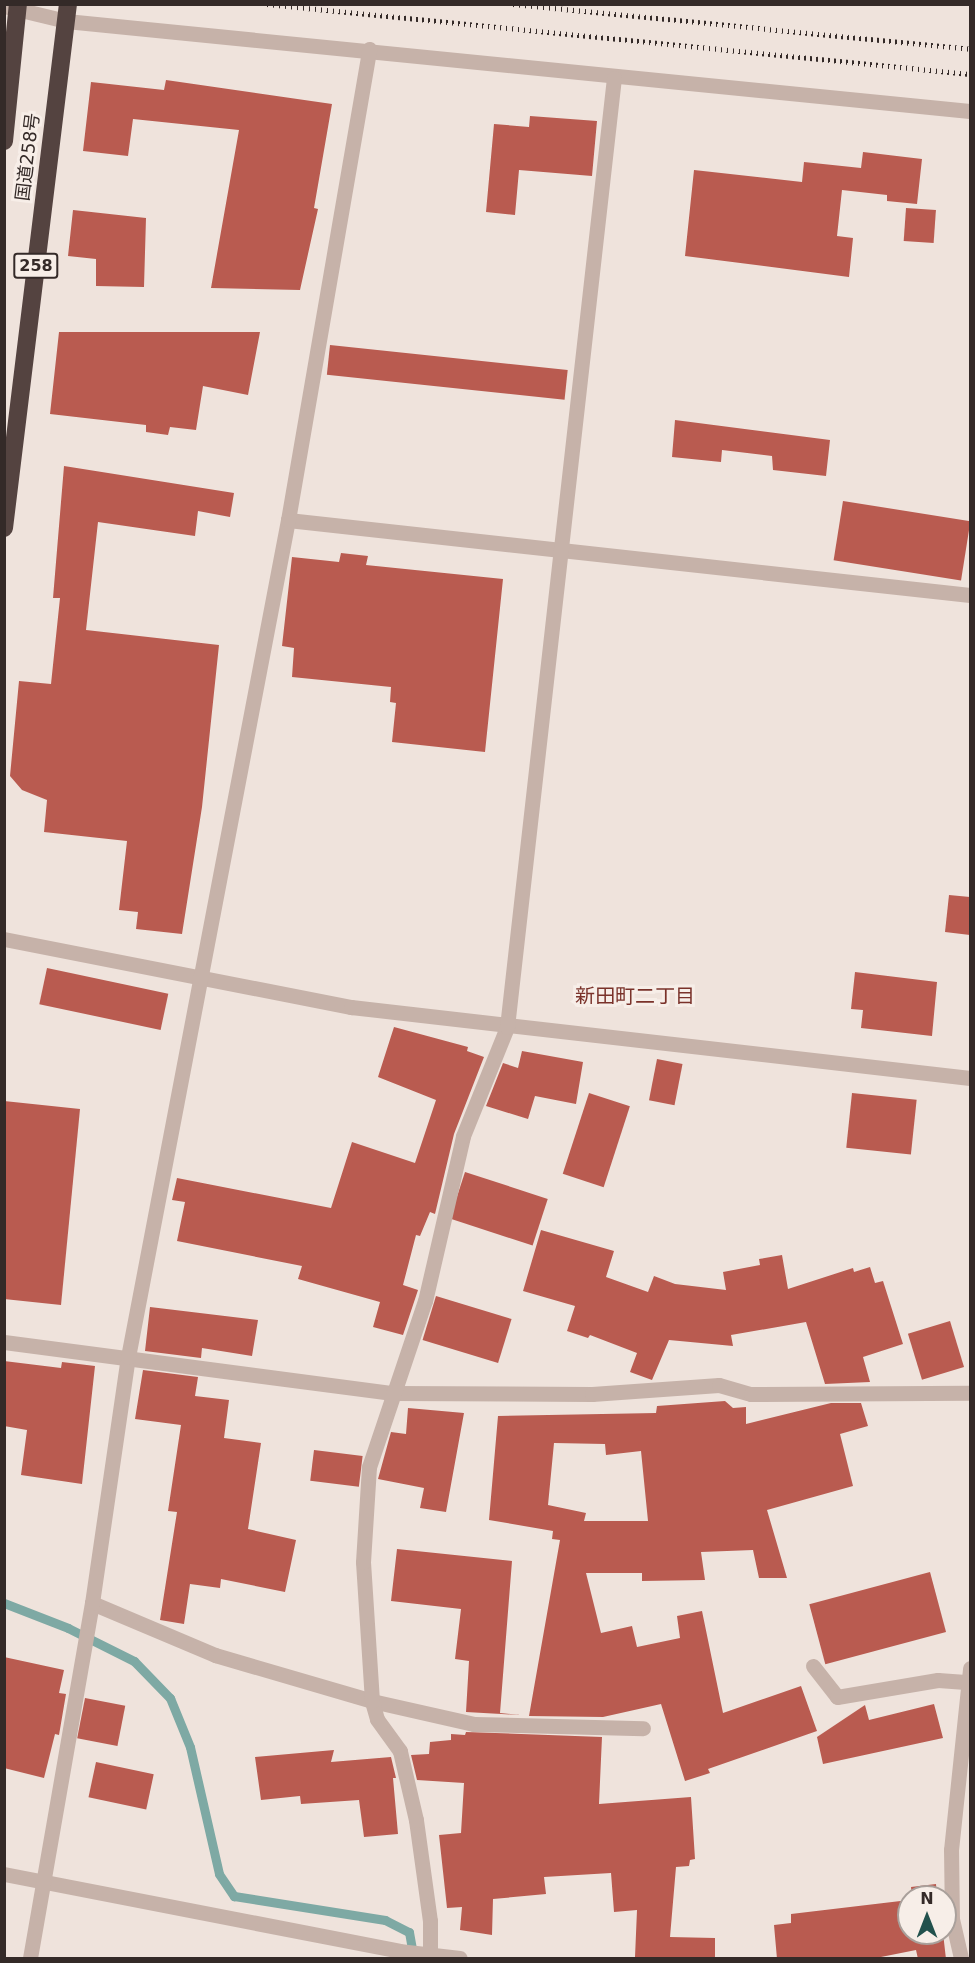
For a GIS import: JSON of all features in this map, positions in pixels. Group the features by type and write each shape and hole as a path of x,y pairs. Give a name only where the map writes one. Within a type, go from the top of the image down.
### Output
{"highway":[{"name":"国道258号","path":"4,141 14,6"},
{"name":"国道258号","path":"4,528 67,13"}],"street":[{"path":"14,6 614,78 970,111"},
{"path":"30,1959 92,1603 128,1357 198,979 288,520 369,49"},
{"path":"430,1957 430,1921 416,1820 400,1751 377,1719 372,1701 363,1562 369,1467 425,1301 462,1136 507,1027 614,78"},
{"path":"288,520 970,595"},
{"path":"4,939 198,979 351,1006 507,1027 970,1078"},
{"path":"4,1341 393,1393 581,1394 719,1385 751,1394 970,1393"},
{"path":"92,1603 215,1655 372,1701 474,1724 643,1728"},
{"path":"813,1666 837,1697 970,1675 951,1850 952,1920 961,1959"},
{"path":"4,1874 399,1955 460,1959"}],"building":[{"path":"166,80 332,104 314,208 318,209 300,290 211,288 239,130 133,119 128,156 83,151 91,82 164,90"},
{"path":"530,116 597,121 592,176 519,170 515,215 486,212 494,124 529,127"},
{"path":"863,152 922,159 917,204 887,201 887,195 842,190 837,236 853,238 849,277 685,256 694,170 802,182 804,162 861,168"},
{"path":"906,208 936,210 934,243 904,241"},
{"path":"73,210 146,218 144,287 96,286 96,259 68,256"},
{"path":"59,332 260,332 248,395 203,386 196,430 170,427 168,435 146,432 146,425 50,414"},
{"path":"330,345 568,370 565,400 327,375"},
{"path":"675,420 830,440 826,476 773,470 772,456 722,450 721,462 672,457"},
{"path":"64,466 234,493 230,517 198,511 195,536 98,522 86,630 219,645 202,807 182,934 136,929 138,912 119,910 127,841 44,832 47,800 22,790 10,776 19,681 51,684 60,598 53,598"},
{"path":"843,501 970,521 961,580 834,560"},
{"path":"341,553 368,556 366,565 503,579 485,752 392,742 396,703 390,702 391,687 292,677 294,648 282,646 292,557 339,562"},
{"path":"949,895 970,897 970,935 945,932"},
{"path":"47,968 168,994 161,1030 39,1004"},
{"path":"855,972 937,982 932,1036 861,1028 863,1010 851,1009"},
{"path":"394,1027 468,1047 467,1051 484,1057 454,1134 435,1214 430,1212 420,1236 416,1235 403,1285 418,1290 403,1335 373,1327 380,1302 298,1279 302,1266 177,1241 185,1202 172,1200 177,1178 331,1208 352,1142 415,1163 436,1100 378,1077"},
{"path":"522,1051 583,1062 576,1104 535,1096 528,1119 486,1106 503,1063 518,1068"},
{"path":"657,1059 683,1064 675,1105 649,1100"},
{"path":"589,1093 630,1106 604,1187 563,1174"},
{"path":"852,1093 917,1100 911,1154 846,1148"},
{"path":"4,1101 80,1109 61,1305 4,1299"},
{"path":"465,1172 548,1199 533,1245 450,1219"},
{"path":"541,1230 614,1251 606,1277 648,1292 654,1276 675,1284 726,1290 723,1272 760,1265 759,1259 782,1255 788,1289 853,1268 854,1272 870,1267 875,1283 883,1281 903,1344 863,1357 870,1382 825,1384 806,1322 731,1335 733,1346 669,1340 652,1380 630,1372 637,1353 590,1335 588,1338 567,1331 575,1306 523,1291"},
{"path":"436,1296 512,1319 498,1363 423,1340"},
{"path":"150,1307 258,1320 252,1356 202,1348 201,1358 145,1351"},
{"path":"950,1321 964,1367 922,1380 908,1334"},
{"path":"4,1361 61,1368 62,1362 95,1366 82,1484 21,1475 27,1430 4,1426"},
{"path":"143,1370 198,1377 195,1396 229,1400 224,1438 261,1443 248,1529 296,1540 285,1592 221,1579 220,1588 190,1584 184,1624 160,1620 177,1512 168,1511 181,1425 135,1419"},
{"path":"725,1401 733,1408 746,1407 746,1424 831,1403 861,1403 868,1426 840,1434 853,1486 767,1510 787,1578 759,1578 753,1550 701,1552 705,1580 642,1581 642,1573 586,1573 601,1633 632,1626 637,1647 680,1638 677,1616 702,1611 723,1713 801,1686 817,1731 708,1769 710,1773 685,1781 661,1704 603,1717 529,1716 560,1540 552,1539 553,1531 489,1520 498,1416 656,1413 657,1406","holes":["554,1443 605,1444 606,1455 641,1451 648,1521 584,1521 586,1513 548,1505"]},
{"path":"408,1408 464,1413 446,1512 420,1508 424,1488 378,1479 391,1432 406,1434"},
{"path":"314,1450 363,1456 359,1487 310,1481"},
{"path":"397,1549 512,1561 500,1713 521,1715 466,1712 469,1661 455,1659 461,1609 391,1601"},
{"path":"930,1572 946,1632 825,1664 809,1604"},
{"path":"4,1657 64,1670 59,1693 66,1694 59,1735 55,1734 44,1778 4,1768"},
{"path":"85,1698 125,1706 117,1746 77,1738"},
{"path":"934,1704 943,1738 823,1764 817,1737 865,1705 869,1720"},
{"path":"466,1732 602,1737 599,1804 691,1797 695,1859 690,1860 689,1866 676,1867 670,1937 715,1938 715,1959 635,1957 637,1910 614,1912 611,1873 544,1877 546,1894 493,1899 492,1935 460,1930 462,1907 447,1908 439,1835 461,1833 464,1783 417,1780 411,1755 429,1754 430,1742 451,1740 451,1734 465,1735"},
{"path":"334,1750 331,1762 391,1757 396,1778 393,1778 398,1834 364,1837 359,1800 301,1804 300,1796 261,1800 255,1757"},
{"path":"96,1762 154,1774 146,1809 89,1797"},
{"path":"897,1901 897,1945 944,1945 946,1959 918,1959 916,1950 871,1959 777,1959 774,1925 791,1923 791,1914"}],"waterway":[{"path":"4,1603 68,1628 134,1661 170,1698 190,1747 219,1874 234,1896 385,1920 409,1932 413,1955"}],"railway":[{"path":"267,4 970,74"},
{"path":"513,4 970,49"}],"district":[{"name":"新田町二丁目","path":"635,996"}]}
